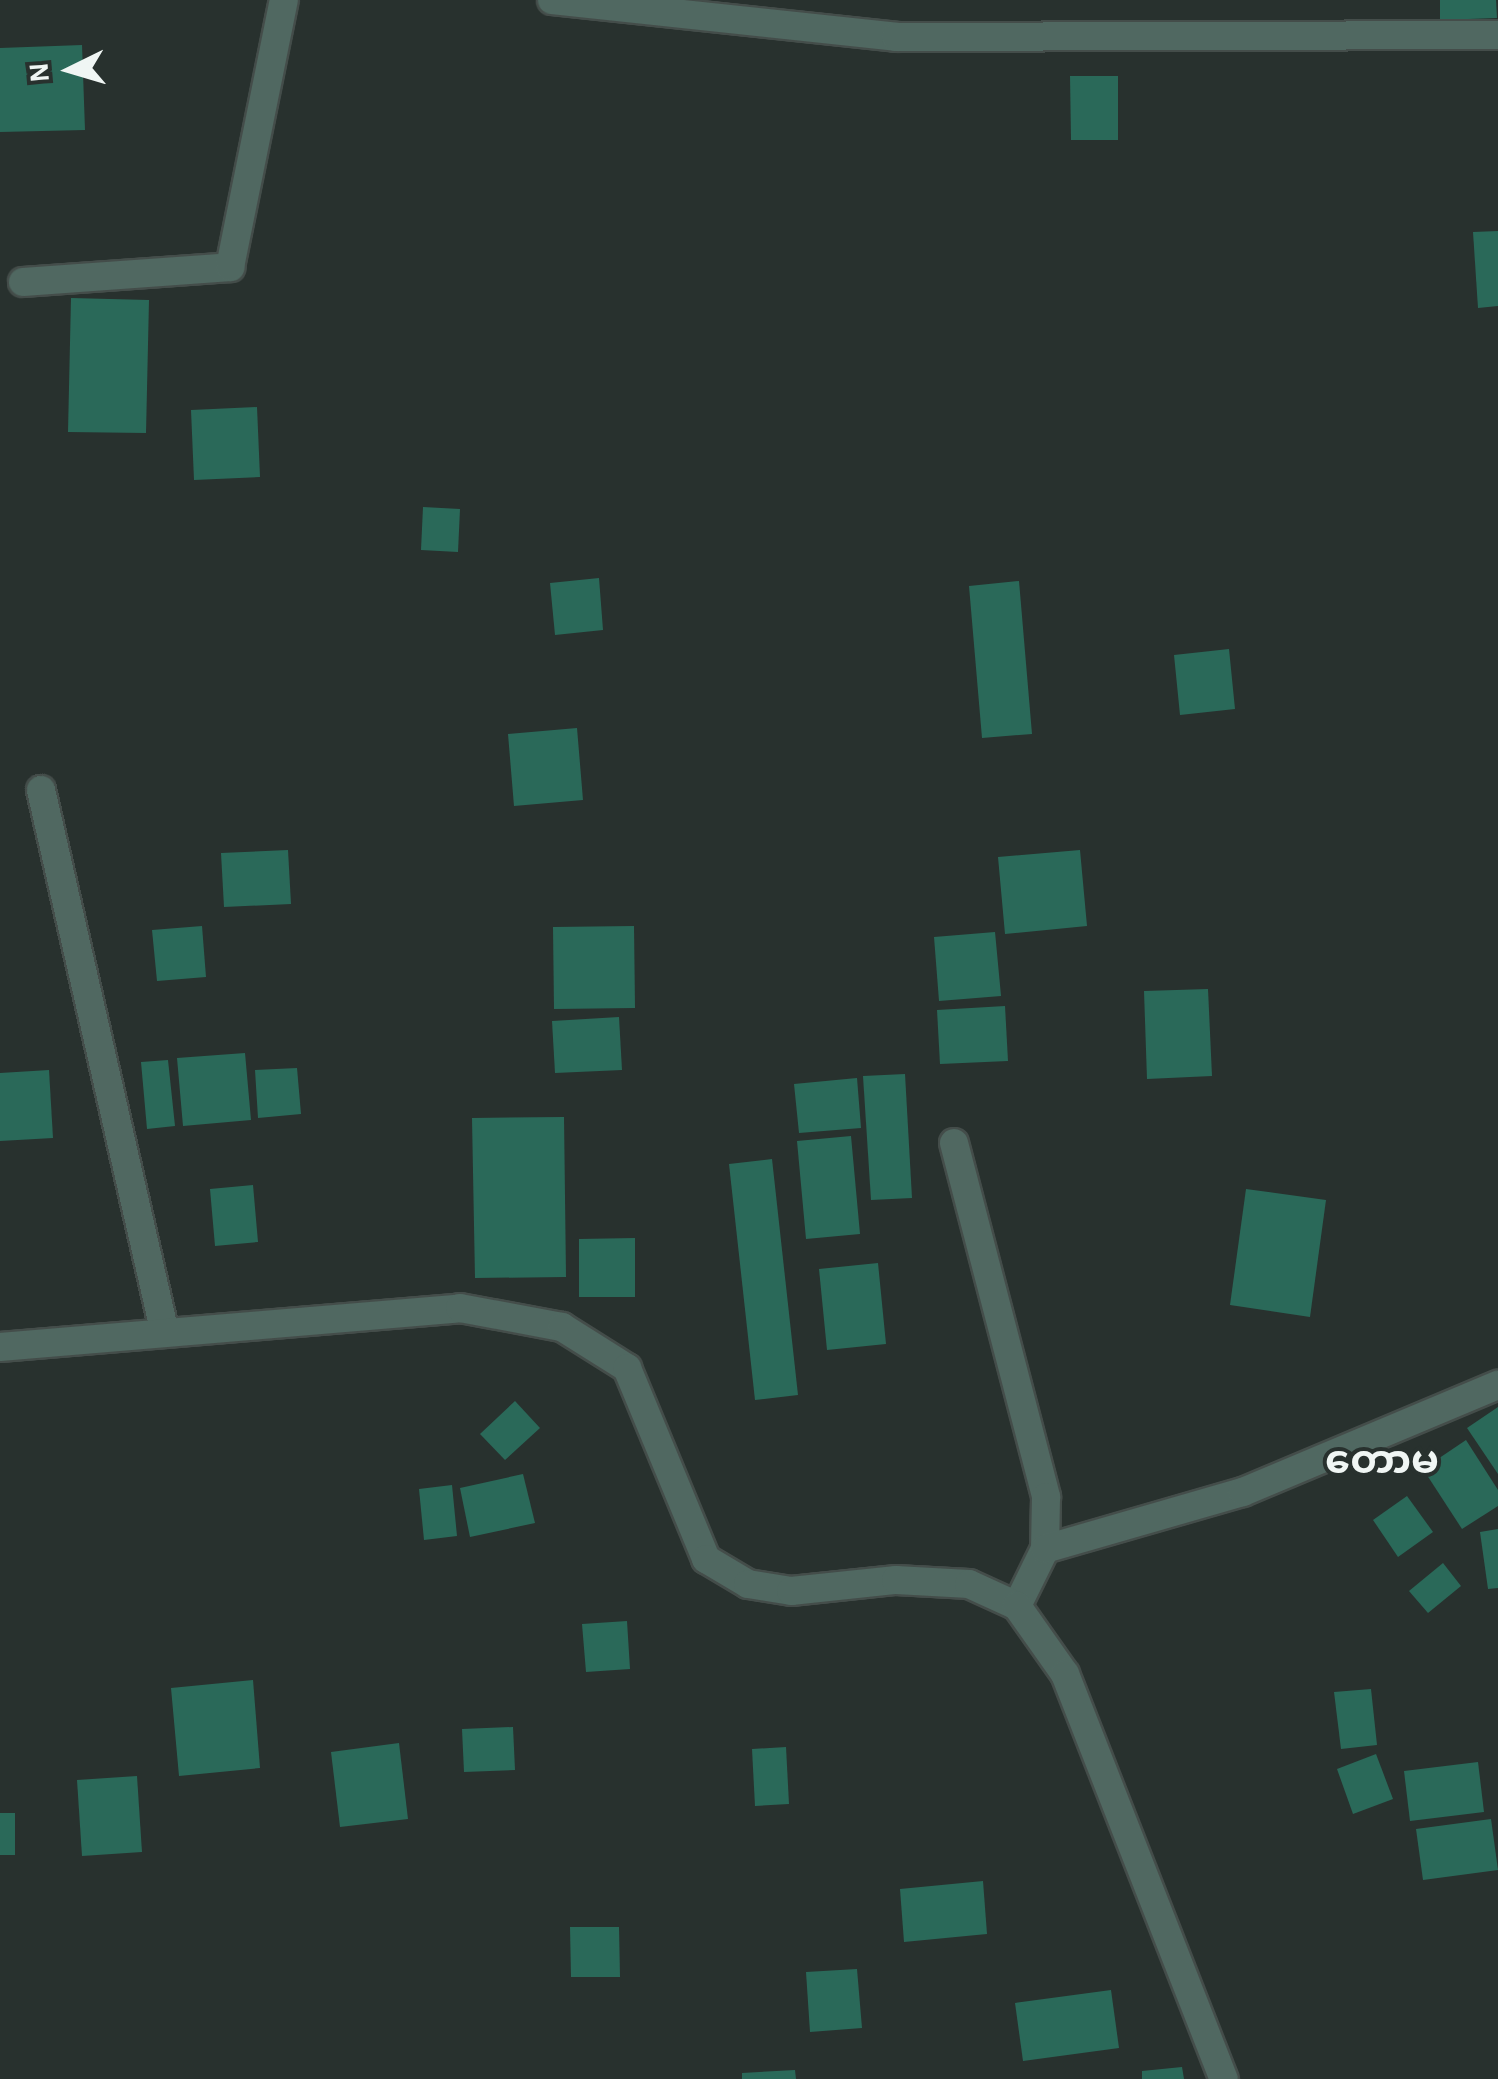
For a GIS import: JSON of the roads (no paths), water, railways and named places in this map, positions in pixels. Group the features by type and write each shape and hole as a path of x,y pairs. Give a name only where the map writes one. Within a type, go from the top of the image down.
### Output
{"street":[{"path":"23,282 230,267 284,0"},
{"path":"552,0 896,37 1498,35"},
{"path":"41,790 164,1329"},
{"path":"954,1143 1046,1497 1045,1549 1017,1606"},
{"path":"0,1347 164,1329 460,1308 562,1327 627,1368 706,1559 748,1584 791,1591 896,1580 968,1584 1017,1606 1065,1674 1224,2079"},
{"path":"1045,1549 1243,1492 1498,1385"}],"district":[{"name":"တောမ","path":"1382,1461"}]}
